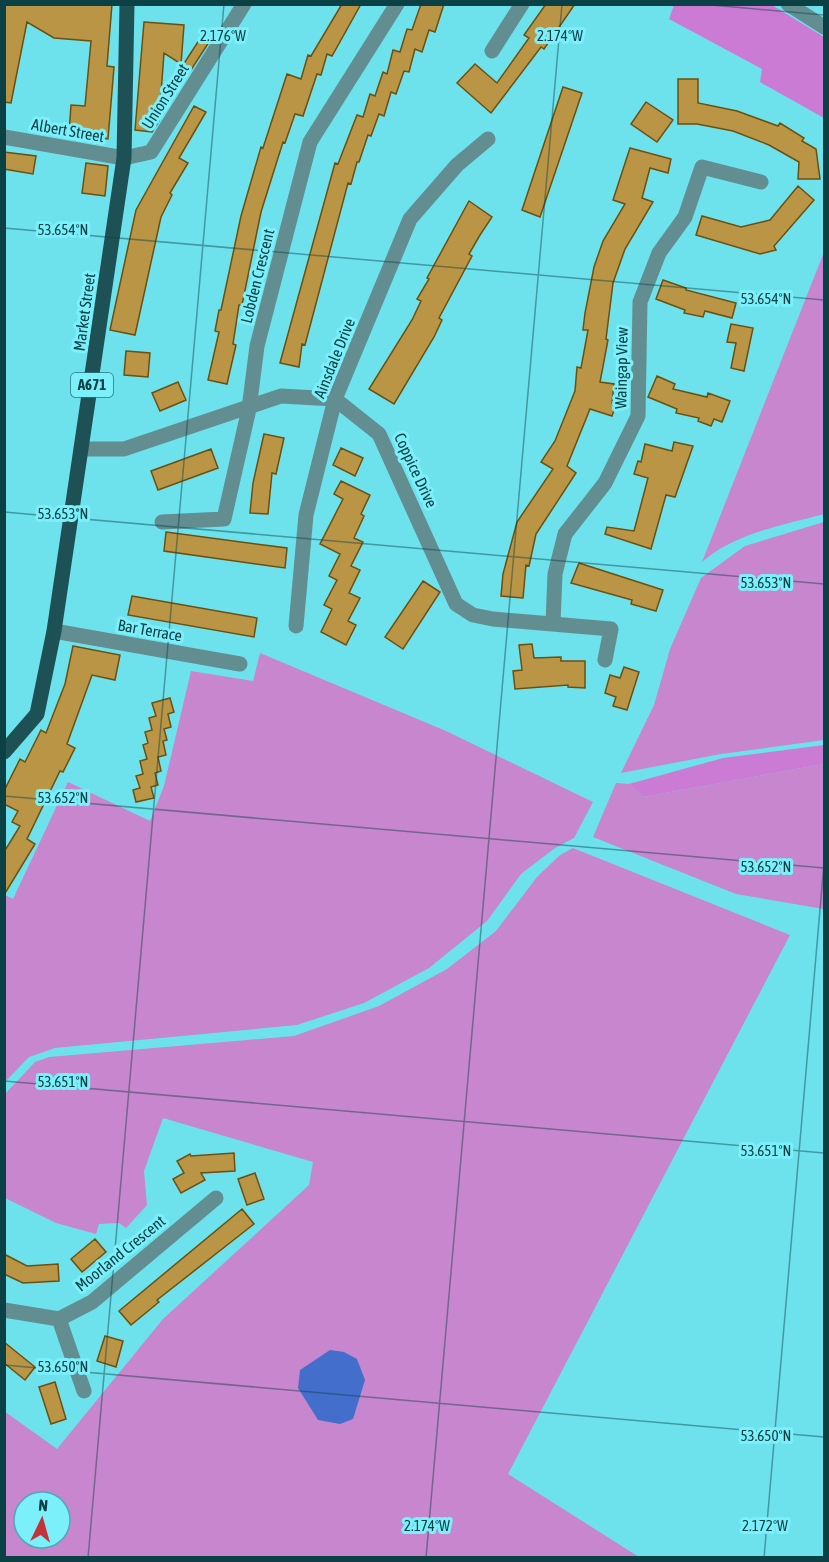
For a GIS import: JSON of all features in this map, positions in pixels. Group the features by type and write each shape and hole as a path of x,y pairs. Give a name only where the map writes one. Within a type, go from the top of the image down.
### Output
{"main road":[{"name":"Market Street","path":"4,752 37,714 54,631 124,158 127,4"}],"street":[{"name":"Union Street","path":"124,158 151,152 244,4"},
{"name":"Lobden Crescent","path":"162,522 224,519 249,408 257,346 310,142 397,4"},
{"path":"492,51 522,4"},
{"path":"788,4 825,27"},
{"name":"Albert Street","path":"4,137 124,158"},
{"name":"Ainsdale Drive","path":"296,626 306,515 335,399 410,219 457,165 488,139"},
{"name":"Waingap View","path":"552,623 555,574 565,534 605,483 638,416 640,302 659,253 685,217 702,167 761,182"},
{"path":"82,449 124,449 280,396 335,399"},
{"name":"Coppice Drive","path":"335,399 379,434 456,604 473,615 483,617 610,630 605,660"},
{"name":"Bar Terrace","path":"54,631 240,664"},
{"name":"Moorland Crescent","path":"59,1320 92,1302 216,1198"},
{"path":"4,1310 59,1320 84,1391"}],"shaded area":[{"path":"674,5 772,5 824,37 824,118 760,82 762,69 669,19"},
{"path":"824,252 824,514 760,531 729,544 702,562"},
{"path":"824,522 824,740 721,754 621,773 654,705 670,649 701,578 745,546"},
{"path":"260,653 446,731 593,802 574,838 555,848 521,874 487,921 429,968 364,1003 297,1025 55,1048 29,1057 5,1082 5,895 13,899 68,782 150,821 164,786 191,671 253,681"},
{"path":"824,745 824,764 643,797 629,784 723,758"},
{"path":"824,764 824,909 736,894 593,837 616,783 629,784 643,797"},
{"path":"573,848 790,935 508,1474 639,1557 5,1557 4,1411 57,1449 163,1319 309,1185 313,1162 163,1118 144,1171 147,1205 126,1228 119,1223 99,1224 96,1234 56,1223 5,1198 5,1094 35,1062 49,1057 294,1036 379,1006 447,969 496,931 537,877 560,855"}],"water":[{"path":"330,1350 344,1352 357,1359 365,1380 353,1419 340,1424 318,1420 298,1388 300,1370"}],"building":[{"path":"4,4 112,4 107,66 114,67 108,139 69,134 71,105 85,106 91,41 54,38 27,22 11,103 4,102"},
{"path":"342,4 361,4 332,56 327,54 321,75 317,74 303,116 295,114 285,143 283,142 261,212 242,305 239,305 233,344 236,345 227,384 208,380 219,332 215,331 219,310 221,310 241,216 261,147 263,148 287,74 301,79 308,55 311,56"},
{"path":"421,4 444,4 435,32 429,30 422,52 415,49 409,72 404,71 396,94 391,92 384,116 379,114 371,136 368,135 359,162 357,162 351,184 348,183 305,345 302,344 299,367 280,363 335,163 338,164 357,115 363,117 370,94 375,96 383,72 387,74 393,50 400,52 407,29 412,30"},
{"path":"546,4 575,4 544,49 541,47 491,113 457,83 475,64 497,83 529,38 524,35"},
{"path":"144,22 184,25 181,64 164,53 159,121 152,132 135,130"},
{"path":"203,34 211,39 191,70 183,65"},
{"path":"678,79 698,79 698,103 737,111 778,126 780,123 804,138 802,141 816,149 820,179 798,179 799,162 769,145 733,131 697,124 678,124"},
{"path":"563,87 582,93 540,217 522,210"},
{"path":"646,102 673,120 657,142 631,124"},
{"path":"194,106 206,112 179,158 188,163 170,193 172,195 161,217 135,335 110,330 136,210"},
{"path":"630,148 671,159 668,173 650,168 642,198 653,202 625,249 613,283 606,339 608,340 600,382 614,384 612,403 616,404 612,416 590,409 567,466 576,473 536,534 529,566 526,565 523,598 501,596 503,574 517,522 553,469 541,462 555,441 575,391 577,367 581,368 588,330 583,330 594,267 603,241 625,204 613,200"},
{"path":"4,152 36,156 33,174 4,169"},
{"path":"86,163 108,166 105,196 82,193"},
{"path":"798,186 814,200 774,246 776,250 760,254 696,235 702,216 741,227 770,220"},
{"path":"469,201 492,217 469,254 472,256 439,318 442,320 434,337 394,404 369,389 412,320 421,301 417,299 429,279 427,278"},
{"path":"663,280 686,288 686,290 736,303 732,318 705,311 703,317 684,313 685,310 656,299"},
{"path":"731,324 753,328 744,371 731,368 736,343 727,342"},
{"path":"126,351 150,353 148,377 124,375"},
{"path":"657,376 675,384 673,389 707,397 708,393 730,401 722,422 714,419 711,426 698,421 699,418 676,413 677,409 648,397"},
{"path":"178,382 186,400 160,411 152,393"},
{"path":"264,434 284,438 276,474 272,473 268,514 250,513 253,483"},
{"path":"674,442 693,446 675,497 666,495 651,549 605,534 607,527 634,531 648,478 634,474 638,461 641,462 645,444 672,451"},
{"path":"341,448 363,458 355,476 333,465"},
{"path":"211,449 218,468 158,490 151,471"},
{"path":"341,481 370,495 361,514 364,516 354,538 363,542 351,566 360,570 349,593 360,598 348,621 356,625 346,645 321,632 332,609 324,605 337,580 329,576 340,554 320,544 343,499 334,494"},
{"path":"166,532 287,548 285,568 164,551"},
{"path":"579,563 663,590 656,611 631,604 632,600 571,583"},
{"path":"423,581 440,592 403,649 385,637"},
{"path":"132,596 257,618 254,637 128,615"},
{"path":"532,644 534,658 561,657 561,661 585,661 585,688 568,687 568,685 515,689 513,671 522,670 519,645"},
{"path":"73,646 120,655 115,680 92,675 67,744 75,748 63,772 60,771 27,839 35,844 4,895 4,852 20,826 12,822 18,811 4,804 4,791 20,759 25,762 41,730 46,733 65,684"},
{"path":"624,667 639,672 627,710 613,706 616,697 605,693 610,675 620,678"},
{"path":"170,698 174,712 168,714 171,727 164,729 167,740 163,741 166,755 158,757 161,771 155,773 158,785 151,787 154,798 136,802 133,790 140,788 136,776 143,774 140,761 147,759 143,745 148,743 145,732 152,730 149,718 156,716 152,703"},
{"path":"234,1153 235,1171 201,1173 205,1180 181,1193 173,1179 184,1173 177,1161 190,1154 191,1156"},
{"path":"255,1173 264,1199 247,1205 238,1179"},
{"path":"242,1209 254,1224 157,1300 159,1302 131,1325 119,1311"},
{"path":"95,1239 106,1252 82,1272 71,1259"},
{"path":"4,1254 27,1266 58,1264 59,1281 23,1283 4,1274"},
{"path":"105,1336 123,1341 116,1367 97,1361"},
{"path":"4,1342 35,1367 25,1380 4,1363"},
{"path":"55,1382 66,1419 51,1424 39,1387"}]}
